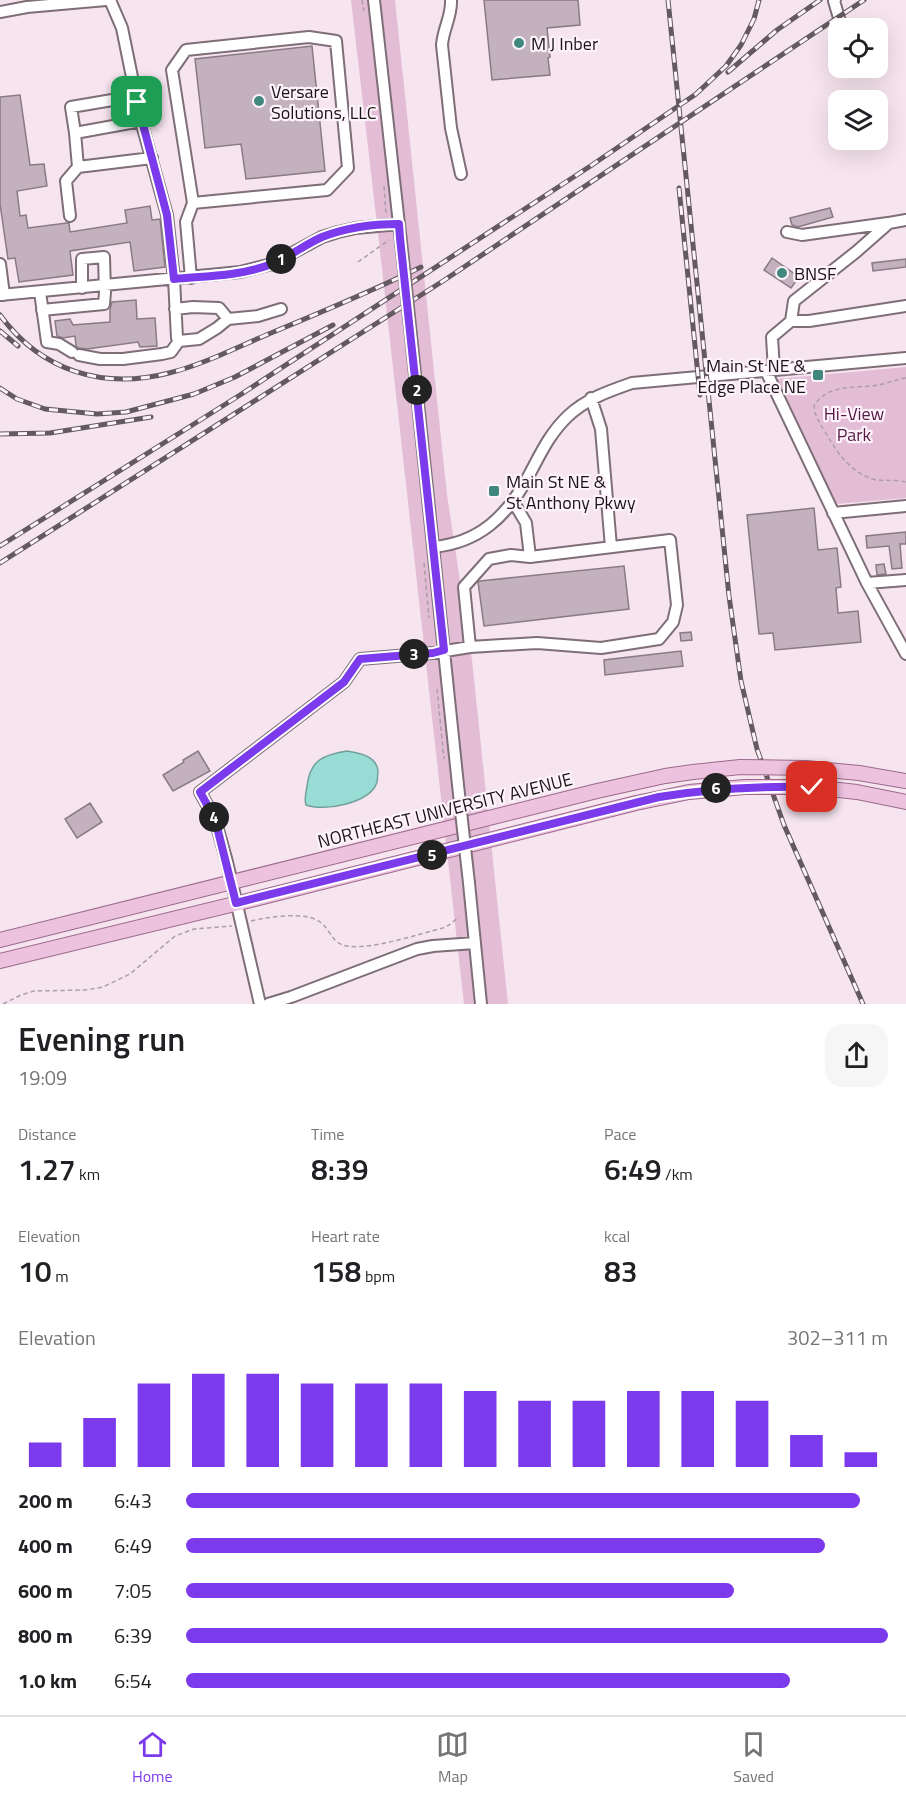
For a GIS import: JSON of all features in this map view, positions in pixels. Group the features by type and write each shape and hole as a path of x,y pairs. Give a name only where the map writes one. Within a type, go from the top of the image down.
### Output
{"main road":[{"name":"NORTHEAST UNIVERSITY AVENUE","path":"0,940 665,776 740,767 806,768 859,773 906,782"},
{"path":"0,961 636,803 689,792 745,787 812,787 857,792 906,802"}],"street":[{"path":"0,12 27,7 108,0 122,28 141,120 167,215 179,341"},
{"path":"374,0 482,1004"},
{"path":"451,0 449,21 443,33 442,45 451,128 461,174"},
{"path":"835,0 839,18"},
{"path":"191,278 186,222 192,203 172,70 186,50 309,37 336,41 348,168 327,190 192,203"},
{"path":"78,167 71,107 136,96"},
{"path":"75,133 141,120"},
{"path":"70,216 66,181 78,167 152,158"},
{"path":"787,232 802,235 906,220"},
{"path":"791,321 794,301 889,223"},
{"path":"0,264 2,295 191,278 256,269 272,264 322,237 356,228 399,224"},
{"path":"42,310 104,304 104,257 82,259 82,288"},
{"path":"40,292 47,342 59,344 75,353 100,359 123,359 171,352 179,341 199,339 228,319 258,316 280,309"},
{"path":"906,306 809,321 791,321 772,337 770,371 867,584 906,654"},
{"path":"175,309 219,308 228,319"},
{"path":"433,547 470,538 495,523 513,501 528,477 545,442 568,416 591,398 632,383 906,358"},
{"path":"591,398 601,429 611,547"},
{"path":"513,501 526,523 530,557"},
{"path":"833,513 906,506"},
{"path":"260,1004 215,819 200,792 344,682 360,659 433,653 470,647 537,643 601,648 659,639 673,622 677,605 670,540 530,557 511,555 489,559 464,587 470,647"},
{"path":"867,584 906,580"},
{"path":"268,1004 417,949 475,943"}],"path":[{"path":"358,262 389,240"},
{"path":"906,378 884,384 849,386 821,397 814,406 817,421 845,462 872,479 896,479 906,482"},
{"path":"259,919 300,916 315,918 324,925 336,942 357,947 443,928 459,917"},
{"path":"3,1004 21,994 104,987 129,974 175,936 204,927 225,927"}],"green space":[{"path":"351,0 395,0 447,495 472,660 508,1004 464,1004"},
{"name":"Hi-View Park","path":"906,367 906,498 836,504 776,379"}],"shaded area":[{"path":"347,751 367,756 375,763 378,773 373,789 357,800 346,804 324,807 306,805 305,796 311,770 319,760 331,754"}],"building":[{"name":"M J Inber","path":"484,0 578,0 580,25 547,28 550,75 492,80"},
{"name":"Versare Solutions, LLC","path":"312,46 325,171 246,179 241,144 205,148 195,59"},
{"path":"20,95 30,165 44,164 47,186 17,191 20,216 26,215 28,228 69,223 70,232 127,223 125,210 150,206 152,220 160,219 165,267 134,271 130,242 70,251 73,275 19,282 15,258 8,259 0,204 0,97"},
{"name":"BNSF","path":"830,208 833,217 798,227 792,225 790,218"},
{"name":"BNSF","path":"772,258 799,277 791,288 764,270"},
{"name":"BNSF","path":"906,259 906,267 873,271 872,263"},
{"path":"136,300 137,319 155,318 157,346 140,347 138,342 87,349 76,346 75,336 63,338 57,336 55,321 70,319 73,325 110,322 112,302"},
{"path":"814,508 818,550 837,548 841,587 836,588 838,613 858,611 861,642 775,650 773,633 759,634 747,515"},
{"path":"906,532 906,544 900,544 902,568 892,569 889,546 867,548 866,536"},
{"path":"884,564 886,574 877,575 876,565"},
{"path":"624,566 629,609 484,626 478,582 480,581"},
{"path":"691,632 692,640 681,641 680,633"},
{"path":"681,651 683,666 605,675 604,660"},
{"path":"198,751 210,771 173,791 163,775"},
{"path":"90,803 102,822 77,838 65,819"}],"railway":[{"path":"668,0 729,596 741,681 757,749 784,825 863,1004"},
{"path":"0,546 240,395 592,165 696,94 726,66 741,45 754,19 759,0"},
{"path":"728,72 777,30 820,0"},
{"path":"0,563 443,281 864,0"},
{"path":"679,188 700,395"},
{"path":"0,315 34,350 54,362 97,377 144,378 182,370 208,360 421,267"},
{"path":"0,388 17,399 45,409 97,414 126,412 194,394 235,377 333,325"},
{"path":"0,331 18,346"},
{"path":"0,434 50,433 151,417"}],"place":[{"name":"M J Inber","path":"519,43"},
{"name":"Versare Solutions, LLC","path":"259,101"},
{"name":"BNSF","path":"782,273"},
{"name":"Main St NE & Edge Place NE","path":"818,375"},
{"name":"Main St NE & St Anthony Pkwy","path":"494,491"}],"route":[{"path":"137,102 167,215 174,279 240,273 272,264 322,237 338,232 399,224 444,650 433,653 360,659 344,682 200,792 215,819 236,903 659,797 745,787 812,787"}]}
